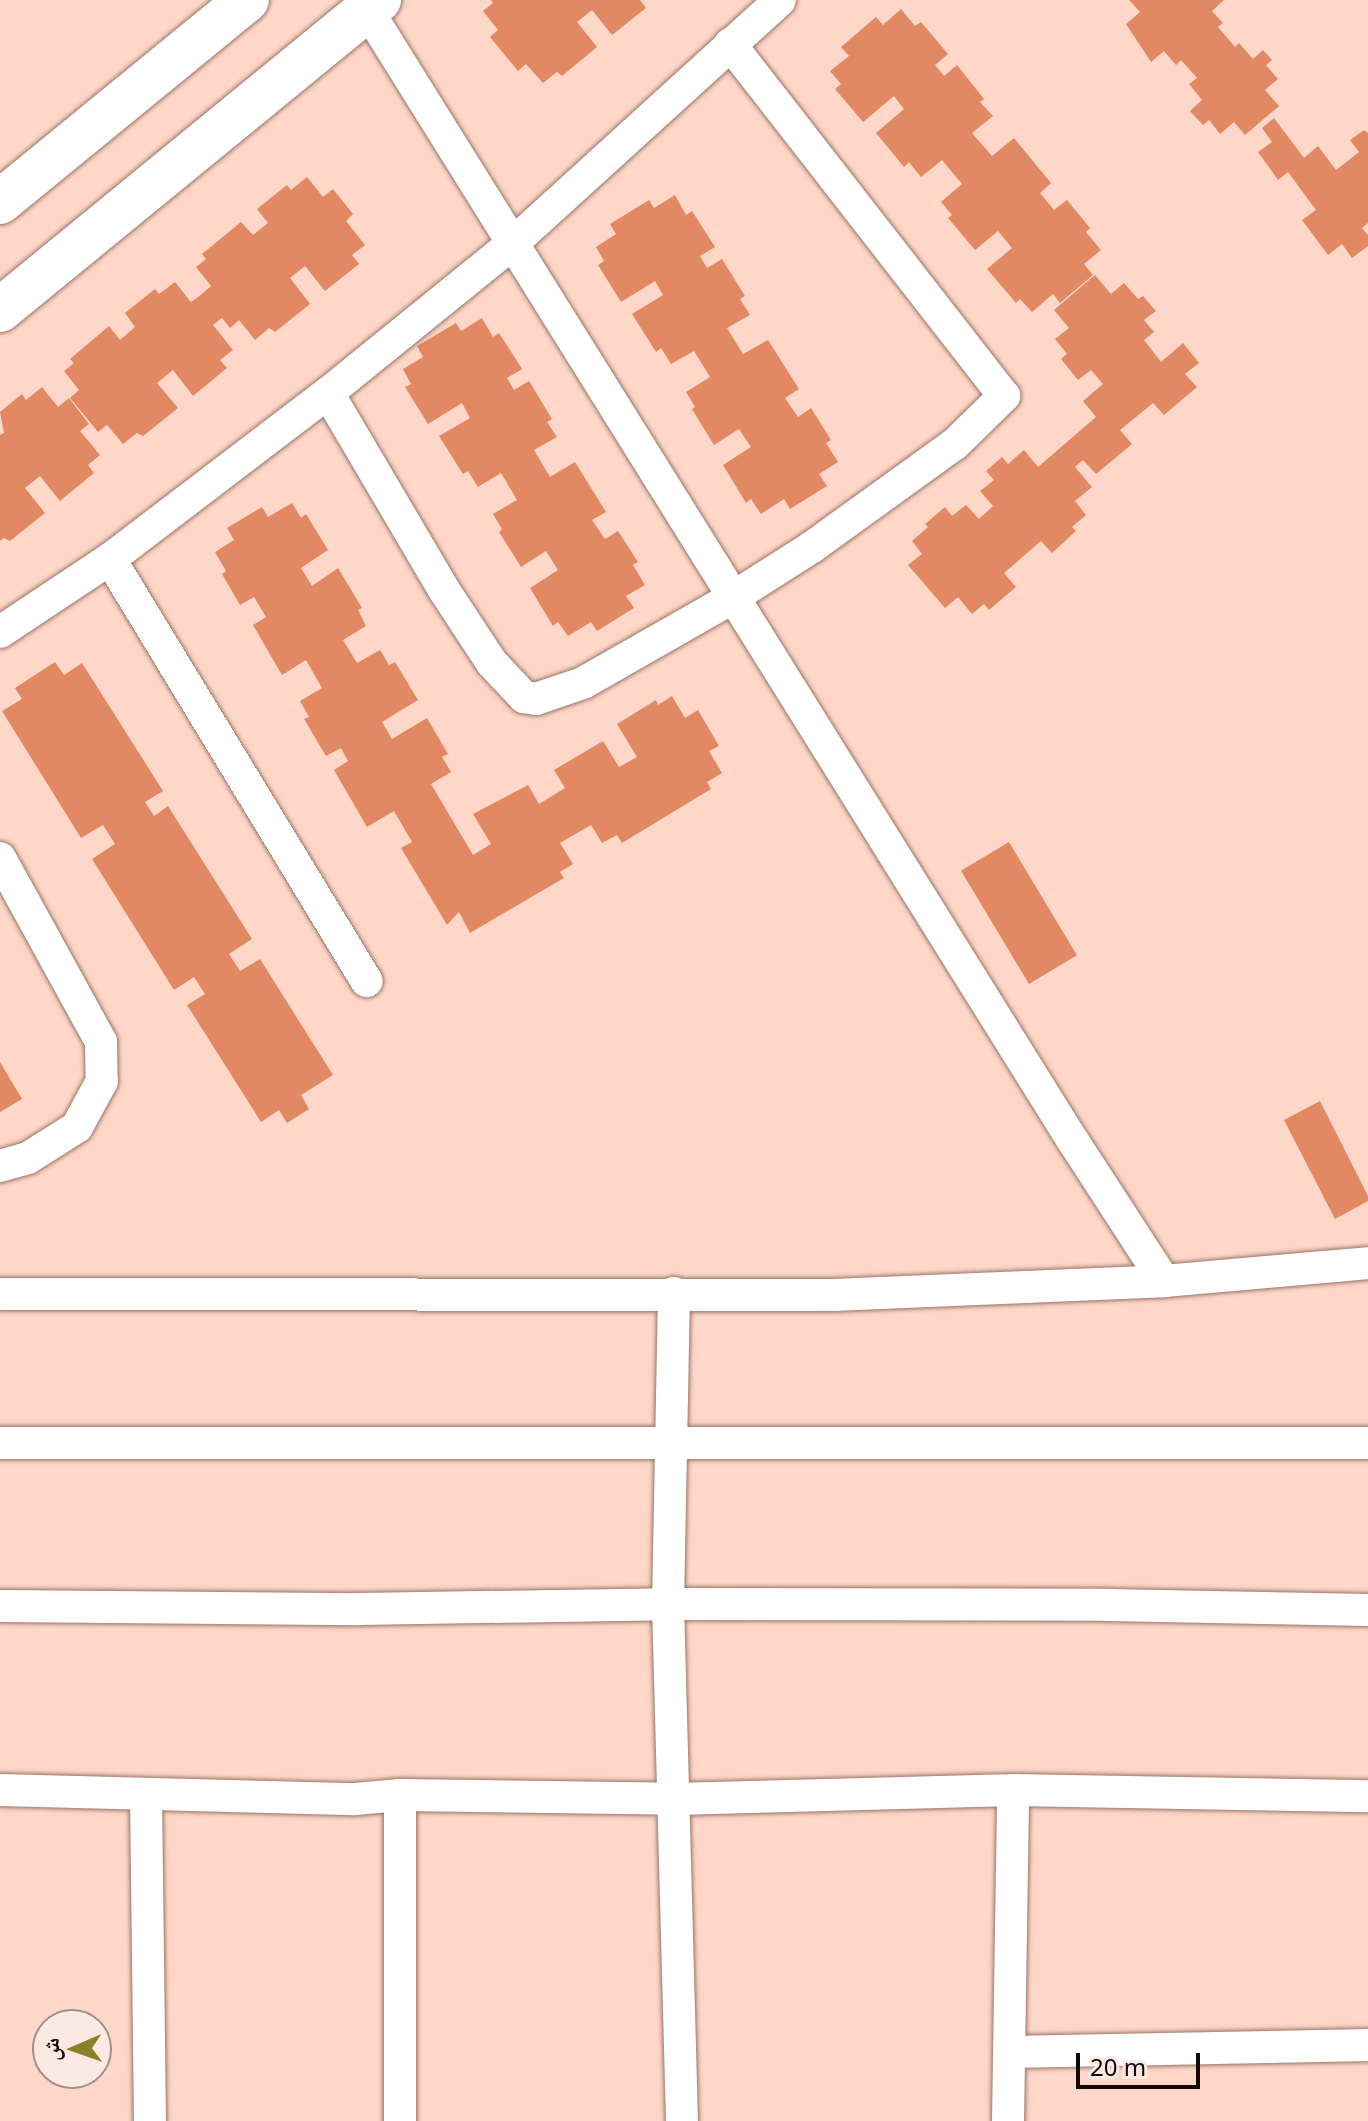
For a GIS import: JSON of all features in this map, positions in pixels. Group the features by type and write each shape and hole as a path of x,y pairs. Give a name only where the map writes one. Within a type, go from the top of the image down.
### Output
{"main road":[{"path":"0,202 247,0"},
{"path":"0,310 369,3"}],"street":[{"path":"0,632 110,559 328,393 512,244 780,0"},
{"path":"369,3 512,244 732,598 1164,1281"},
{"path":"328,393 444,590 492,663 524,697 536,699 583,683 732,598 812,547 955,444 1004,396 730,44"},
{"path":"110,559 367,981"},
{"path":"0,858 101,1042 102,1081 77,1127 28,1158 0,1166"},
{"path":"0,1294 833,1295 1164,1281 1368,1263"},
{"path":"674,1293 668,1604 682,2121"},
{"path":"0,1443 1368,1443"},
{"path":"0,1606 359,1609 668,1604 1368,1610"},
{"path":"0,1790 355,1799 400,1795 675,1799 1013,1790 1368,1796"},
{"path":"1008,2121 1012,2052 1013,1790"},
{"path":"146,1795 150,2121"},
{"path":"400,1795 400,2121"},
{"path":"1012,2052 1368,2045"}],"building":[{"path":"491,0 640,0 646,8 612,35 592,10 577,22 597,47 562,76 557,72 543,83 526,64 518,71 490,37 498,30 483,11 493,3"},
{"path":"1129,0 1224,0 1212,11 1223,23 1218,27 1235,47 1239,43 1253,59 1263,50 1272,60 1266,65 1278,79 1265,90 1279,106 1245,135 1234,122 1220,134 1209,120 1203,125 1190,111 1202,100 1189,84 1197,78 1181,60 1176,65 1164,51 1151,62 1126,24 1140,12"},
{"path":"901,9 915,26 921,22 948,54 935,65 944,76 957,65 984,99 980,102 993,116 972,133 992,156 1014,138 1051,183 1040,193 1054,210 1067,200 1090,228 1086,232 1101,250 1084,264 1093,275 1060,303 1053,294 1032,312 1020,299 1016,303 987,269 1012,248 998,231 975,250 948,218 952,215 941,202 962,184 942,160 921,177 909,162 904,167 876,133 904,109 894,96 863,122 835,89 841,84 830,71 849,56 841,47 876,17 883,25"},
{"path":"1274,118 1304,158 1318,146 1336,170 1359,152 1350,140 1364,130 1368,133 1368,223 1362,228 1368,235 1368,246 1352,258 1342,244 1328,255 1302,220 1316,210 1288,172 1278,180 1258,152 1272,142 1262,128"},
{"path":"307,177 323,197 333,189 353,214 346,221 365,245 352,255 359,264 325,291 305,266 290,278 310,304 275,332 269,328 255,340 239,320 230,328 222,318 213,325 233,350 220,360 227,368 193,396 173,370 157,383 178,408 143,436 137,433 123,444 107,425 98,432 70,398 79,390 64,371 74,363 70,359 109,326 120,340 135,327 125,313 155,289 159,294 175,282 191,302 202,294 211,286 196,267 206,259 202,254 241,222 253,235 268,223 257,209 287,185 291,190"},
{"path":"675,195 686,215 692,211 715,247 700,256 707,268 722,259 745,296 740,299 750,315 727,328 743,354 768,340 799,389 785,398 798,417 811,408 831,440 826,443 838,462 819,474 827,486 790,509 784,499 761,514 751,499 746,503 723,465 751,447 739,429 714,445 692,409 695,407 686,392 710,377 694,351 671,364 661,348 656,352 632,314 663,295 655,281 621,302 598,265 604,261 596,247 616,234 610,224 649,200 654,208"},
{"path":"1095,275 1111,294 1124,283 1138,299 1143,296 1156,311 1144,320 1154,332 1144,340 1161,362 1183,343 1199,363 1185,374 1197,387 1164,415 1153,403 1120,430 1132,444 1096,474 1083,460 1075,467 1092,487 1075,501 1086,515 1072,527 1076,531 1052,553 1041,541 1004,573 1016,587 989,610 984,604 972,614 958,597 945,608 908,565 922,554 912,541 928,527 925,524 945,507 952,516 966,505 979,519 993,506 980,491 994,480 986,471 1002,457 1008,464 1024,450 1038,467 1096,417 1083,401 1103,384 1091,370 1078,380 1061,359 1067,354 1055,339 1069,328 1054,310"},
{"path":"482,318 493,337 499,333 522,369 507,378 514,390 529,381 552,419 547,422 557,437 534,450 550,477 575,462 606,512 592,520 605,539 618,531 638,562 633,565 645,585 626,596 634,608 597,631 591,622 568,636 558,622 553,626 530,588 558,570 546,551 521,567 499,532 502,529 493,514 517,500 501,473 478,487 468,471 463,474 439,436 470,418 462,403 428,424 405,387 411,384 403,369 423,357 417,346 456,323 461,331"},
{"path":"42,387 58,407 69,398 89,424 80,431 100,455 88,465 94,473 60,501 40,476 25,488 45,513 10,541 4,538 0,541 0,435 4,433 0,412 22,394 26,400"},
{"path":"292,503 301,518 306,514 328,550 301,568 312,586 338,568 362,608 358,610 366,626 343,640 357,663 380,650 389,665 395,662 418,700 382,722 392,739 427,718 448,754 442,757 451,772 431,784 473,855 491,844 473,814 528,785 539,804 565,788 554,770 603,741 619,767 637,757 617,724 656,700 658,705 672,696 685,718 698,710 719,746 709,751 722,773 707,782 711,789 622,843 617,835 602,843 591,825 560,843 573,864 560,872 564,878 470,933 459,912 447,925 401,848 412,842 394,811 367,827 334,770 348,761 341,748 326,756 304,719 309,717 300,701 322,688 306,660 282,675 253,625 266,617 254,597 240,605 222,574 226,571 215,552 234,540 227,528 262,507 268,517"},
{"path":"55,662 64,675 82,663 163,791 145,802 154,816 168,806 252,939 229,954 240,971 260,959 333,1075 301,1095 309,1109 287,1123 279,1110 261,1122 187,1005 205,994 194,977 174,990 92,859 115,844 103,825 81,838 2,711 22,699 15,688"},
{"path":"1009,842 1077,955 1029,984 961,871"},
{"path":"0,1062 22,1099 0,1112"},
{"path":"1320,1101 1368,1196 1368,1201 1335,1219 1284,1120"}]}
